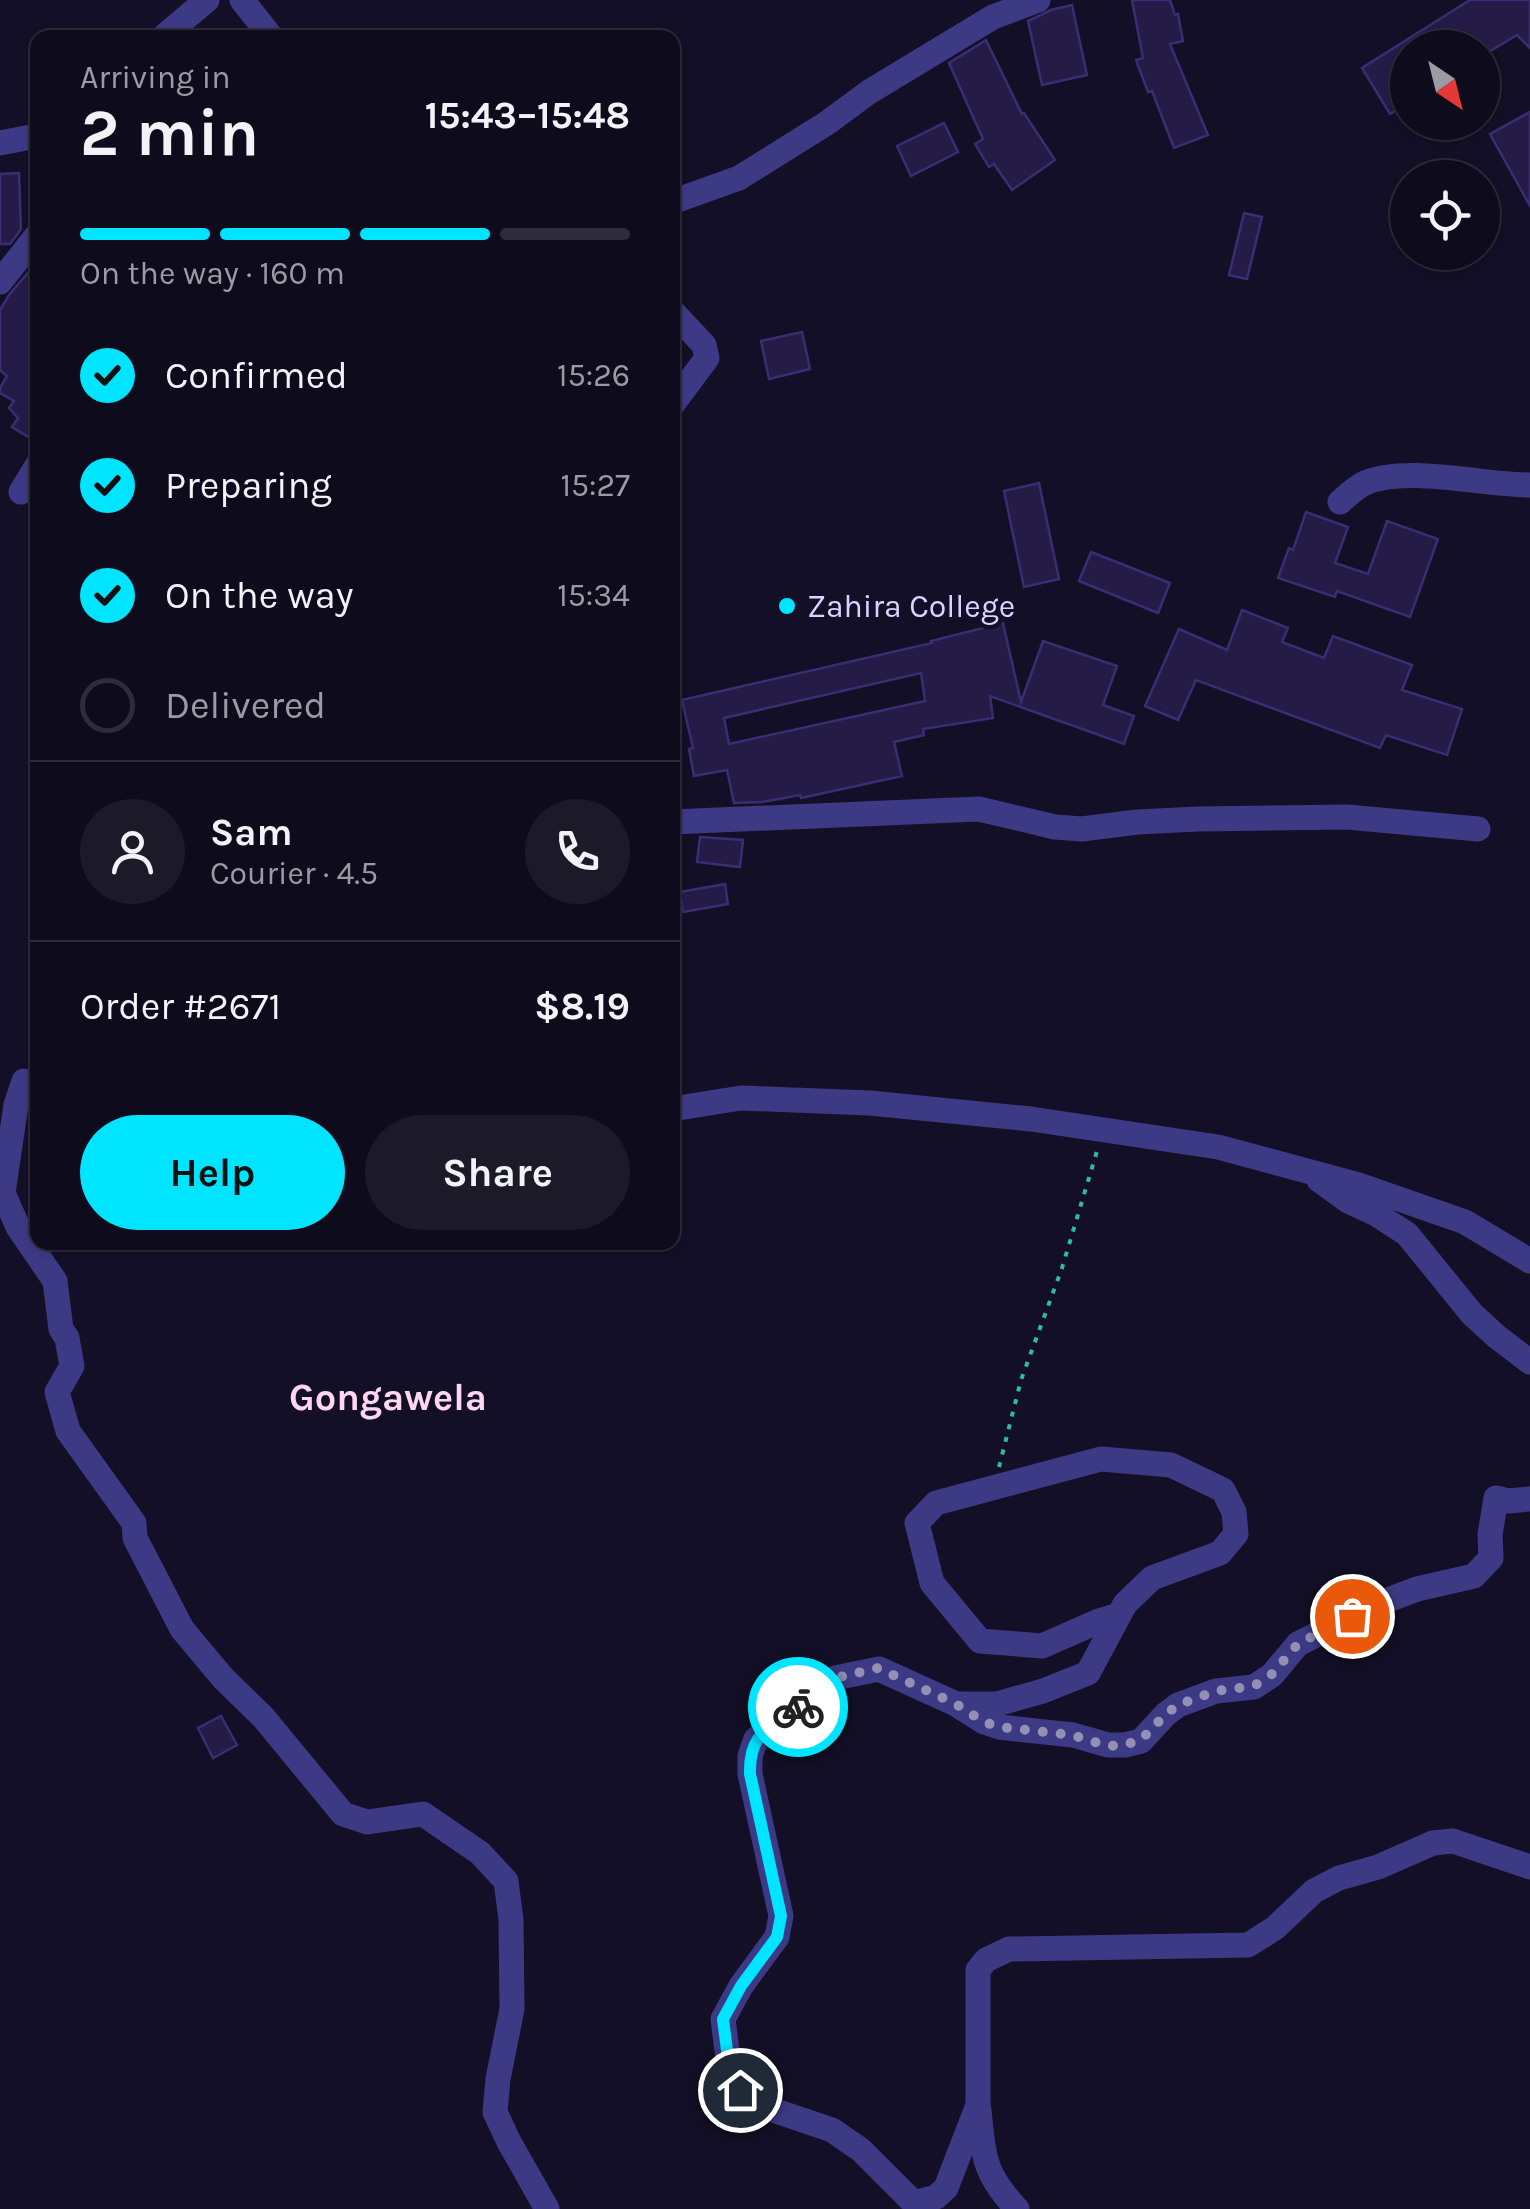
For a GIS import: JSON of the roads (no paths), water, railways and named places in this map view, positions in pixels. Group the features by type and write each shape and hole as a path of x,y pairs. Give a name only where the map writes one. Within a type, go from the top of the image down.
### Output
{"street":[{"path":"171,30 207,0"},
{"path":"242,0 266,30"},
{"path":"680,199 739,178 827,123 989,8 1038,0"},
{"path":"0,142 30,140"},
{"path":"0,282 30,244"},
{"path":"680,320 704,346 707,358 680,395"},
{"path":"20,492 30,476"},
{"path":"1340,502 1361,484 1383,477 1439,476 1530,486"},
{"path":"680,822 979,809 1054,827 1082,829 1198,819 1347,817 1478,829"},
{"path":"21,1082 4,1193 30,1244"},
{"path":"680,1107 741,1098 870,1103 1032,1119 1218,1148 1359,1185 1465,1222 1530,1262"},
{"path":"1307,1171 1406,1234 1472,1314 1530,1362"},
{"path":"34,1250 54,1281 61,1329 68,1338 72,1366 57,1392 68,1430 134,1523 136,1538 182,1629 343,1814 367,1822 423,1814 480,1853 506,1881 511,1920 512,2009 495,2112 546,2209"},
{"path":"956,1704 997,1704 1088,1673 1120,1615 1125,1604 1152,1578 1220,1553 1236,1534 1234,1512 1223,1490 1171,1465 1101,1459 936,1504 917,1523 932,1583 980,1641 1042,1646 1120,1615"},
{"path":"978,2105 946,2188 936,2198 914,2203 861,2150 832,2130 767,2108 740,2090 729,2066 723,2019 741,1986 777,1937 781,1916 750,1774 750,1756 756,1739 836,1678 878,1668 999,1727 1072,1735 1108,1746 1141,1740 1178,1705 1216,1691 1254,1686 1272,1674 1298,1644 1376,1604 1417,1589 1474,1576 1491,1558 1496,1498 1530,1498"},
{"path":"1017,2209 999,2190 984,2160 978,2105 978,1970 986,1960 1010,1949 1248,1945 1275,1928 1314,1891 1433,1843 1453,1841 1530,1867"}],"place":[{"name":"Zahira College","path":"787,606"}],"district":[{"name":"Gongawela","path":"388,1397"}]}
